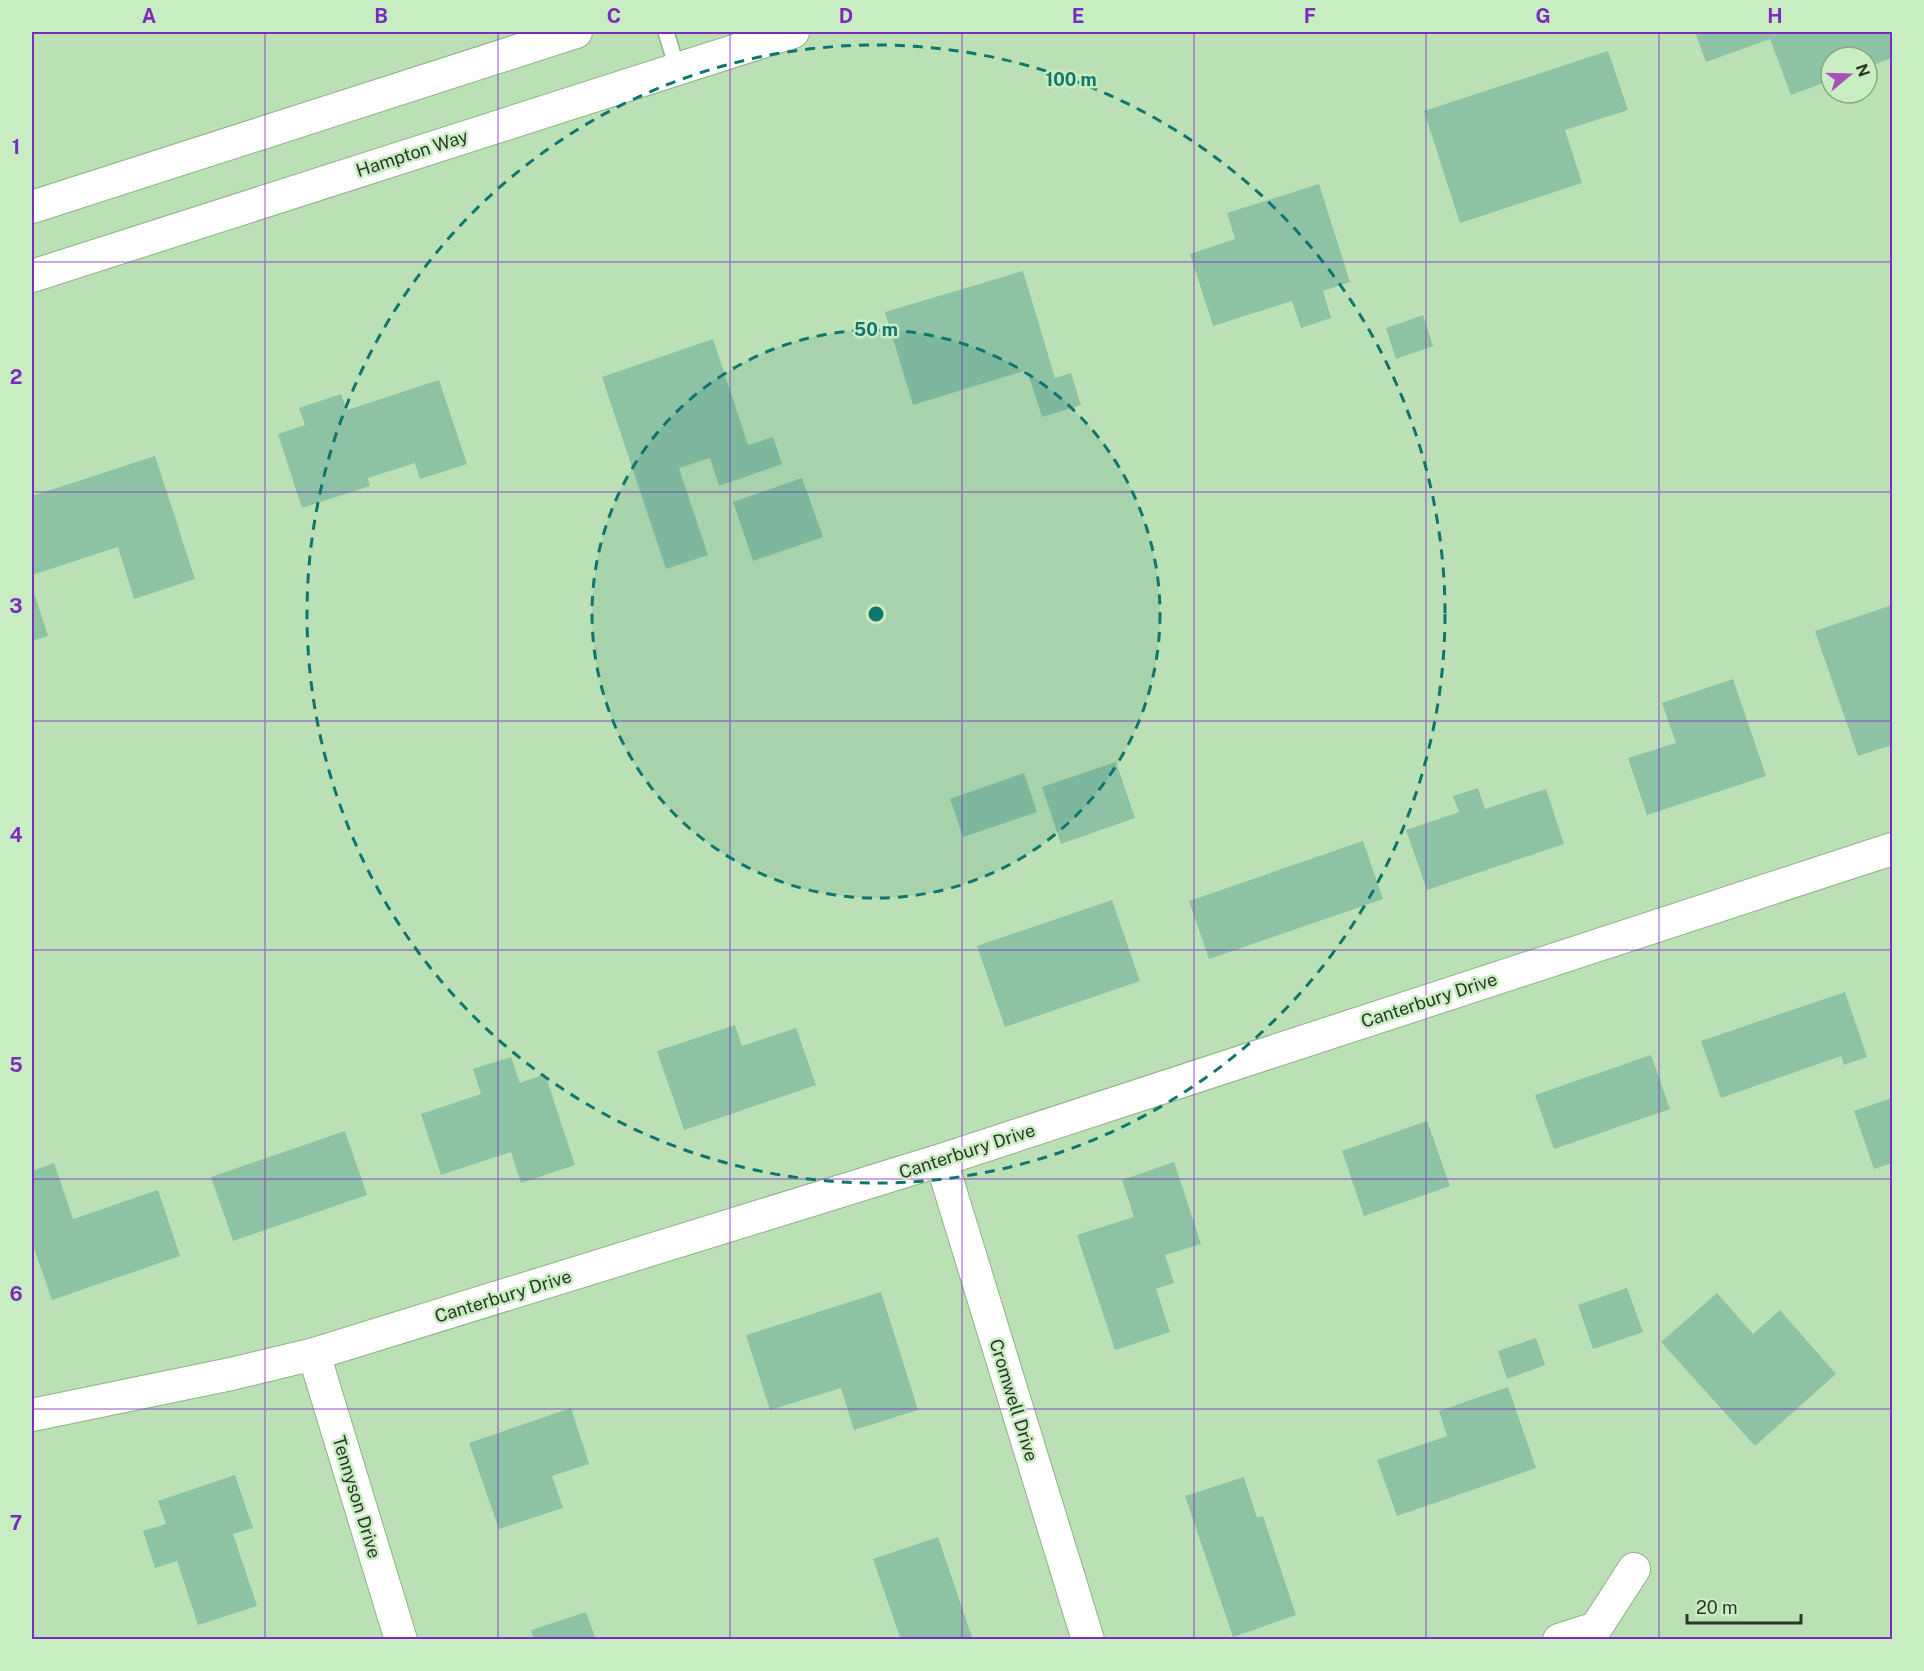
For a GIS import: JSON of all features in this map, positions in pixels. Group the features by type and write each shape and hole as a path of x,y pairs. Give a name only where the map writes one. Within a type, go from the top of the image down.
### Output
{"street":[{"path":"32,207 576,32"},
{"name":"Hampton Way","path":"32,276 794,32"},
{"name":"Canterbury Drive","path":"32,1415 231,1374 314,1354 941,1160 1893,849"},
{"name":"Cromwell Drive","path":"941,1160 1088,1640"},
{"name":"Tennyson Drive","path":"314,1354 401,1640"},
{"path":"1559,1640 1596,1628 1634,1569"}],"lane":[{"path":"666,32 677,68"}],"building":[{"path":"1695,32 1892,32 1892,58 1879,63 1879,45 1819,45 1819,84 1791,95 1770,39 1706,62"},
{"path":"1608,51 1628,110 1565,130 1582,183 1460,223 1424,111"},
{"path":"1319,184 1350,282 1323,291 1331,318 1301,328 1292,301 1213,326 1190,254 1235,239 1227,213"},
{"path":"1023,271 1055,378 1071,373 1081,405 1042,417 1027,370 913,405 885,312"},
{"path":"1423,315 1433,346 1396,359 1386,328"},
{"path":"713,339 748,445 773,437 782,464 719,486 710,458 679,468 708,555 666,569 602,377"},
{"path":"439,380 467,464 420,479 415,463 368,478 370,486 302,508 278,434 305,425 299,408 341,394 347,410"},
{"path":"155,456 195,579 134,599 118,547 32,575 32,496"},
{"path":"802,478 823,537 753,561 733,502"},
{"path":"32,587 48,636 32,641"},
{"path":"1892,605 1892,745 1858,756 1815,631"},
{"path":"1733,679 1766,776 1647,815 1628,758 1676,743 1662,703"},
{"path":"1116,762 1135,818 1061,844 1042,787"},
{"path":"1024,773 1037,812 963,837 950,799"},
{"path":"1478,788 1485,809 1546,789 1564,844 1427,890 1406,830 1459,812 1453,796"},
{"path":"1363,841 1383,899 1209,959 1189,901"},
{"path":"1112,900 1140,981 1005,1027 977,946"},
{"path":"1845,992 1867,1057 1844,1065 1841,1056 1721,1098 1701,1041"},
{"path":"735,1025 742,1046 796,1028 816,1085 684,1130 657,1051"},
{"path":"1651,1055 1670,1109 1554,1149 1535,1095"},
{"path":"511,1057 520,1083 545,1074 575,1165 521,1183 511,1152 441,1175 421,1114 481,1094 473,1069"},
{"path":"1892,1098 1892,1163 1874,1169 1854,1111"},
{"path":"1427,1121 1450,1186 1364,1216 1342,1151"},
{"path":"345,1131 367,1195 233,1241 211,1177"},
{"path":"1174,1162 1201,1244 1165,1255 1174,1283 1156,1289 1170,1332 1115,1350 1077,1235 1134,1217 1122,1180"},
{"path":"54,1163 73,1219 158,1190 180,1256 52,1300 32,1242 32,1171"},
{"path":"1627,1288 1643,1332 1593,1349 1578,1305"},
{"path":"881,1292 918,1410 854,1430 841,1388 770,1410 746,1335"},
{"path":"1717,1293 1753,1334 1780,1310 1836,1374 1755,1446 1661,1342"},
{"path":"1536,1338 1545,1365 1507,1379 1498,1351"},
{"path":"1508,1387 1536,1468 1397,1516 1377,1460 1447,1436 1439,1411"},
{"path":"571,1408 589,1464 552,1476 563,1508 499,1529 469,1443"},
{"path":"235,1475 253,1528 233,1534 257,1606 198,1625 177,1561 155,1568 143,1531 166,1524 158,1501"},
{"path":"1244,1477 1257,1518 1263,1516 1296,1615 1233,1637 1185,1496"},
{"path":"938,1537 973,1640 901,1640 873,1559"},
{"path":"586,1612 596,1640 534,1640 531,1630"}]}
